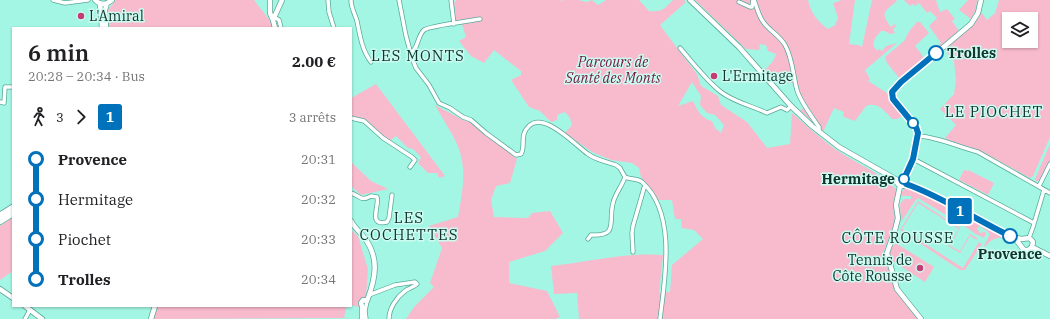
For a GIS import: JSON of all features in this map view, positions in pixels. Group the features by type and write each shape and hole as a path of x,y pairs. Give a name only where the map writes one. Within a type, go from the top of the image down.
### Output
{"main road":[{"path":"95,0 100,3 107,3 112,0"},
{"path":"270,0 269,8 274,16 275,27"},
{"path":"274,16 282,0"},
{"path":"690,0 739,47 791,106 819,132 846,151 898,180 901,178 989,226 1011,236 1022,239 1029,238 1032,242 1032,247"},
{"path":"900,186 903,186 913,159 918,136 916,127 893,99 893,90 904,79 971,24 978,13 981,0"},
{"path":"100,3 102,17 101,27"},
{"path":"106,27 105,10 107,3"},
{"path":"898,180 897,183 900,186 896,205 898,218 887,253 897,290 921,319"},
{"path":"0,218 12,211"},
{"path":"0,222 12,215"},
{"path":"352,222 368,243 375,260 375,271 367,301 361,301 362,319"},
{"path":"1011,236 1022,248 1026,250 1032,247"},
{"path":"1020,245 1022,239"},
{"path":"1032,247 1050,256"},
{"path":"0,288 12,297"},
{"path":"26,307 42,319"},
{"path":"152,319 156,307"}],"street":[{"path":"53,0 65,3 87,0"},
{"path":"328,0 329,12 334,27"},
{"path":"351,0 351,6 357,21 359,36 371,62"},
{"path":"451,0 454,24"},
{"path":"752,12 754,0"},
{"path":"754,0 763,23 781,39 785,45 794,73 797,91 809,113 819,127 819,132"},
{"path":"400,1 410,53 416,68 427,82 438,103 471,120 516,155 521,154 523,151 523,138 526,129 532,123 543,122 557,130 588,154 616,165 620,168 625,177 636,179 646,186 660,207 664,221 666,260 660,319"},
{"path":"739,2 752,7"},
{"path":"274,16 279,20 281,27"},
{"path":"410,53 415,50 419,36 430,28 480,19"},
{"path":"680,48 712,83 722,92 734,99 767,113 781,107 787,110 791,106"},
{"path":"0,102 4,103 5,87 12,87"},
{"path":"352,118 364,121 383,138 415,160 410,167"},
{"path":"918,136 932,137 978,152 1050,193"},
{"path":"917,161 1034,223"},
{"path":"1039,186 1050,164"},
{"path":"588,239 591,235 601,236 610,230 613,202 625,177"},
{"path":"633,252 633,226 642,194 646,186"},
{"path":"1029,238 1044,190"},
{"path":"352,194 361,199 366,199 371,196 377,198 379,201 375,211 376,217 378,221 382,223 387,222 389,218 392,195"},
{"path":"0,214 12,207"},
{"path":"369,295 394,285 414,282 417,283 404,291 394,302 389,319"},
{"path":"366,319 365,312 367,301"},
{"path":"25,319 30,310"}],"green space":[{"path":"116,0 254,0 271,22 273,27 109,27 108,10"},
{"name":"Parcours de Santé des Monts","path":"456,0 579,0 586,2 592,0 598,5 606,0 639,0 649,11 657,11 663,9 673,0 684,0 686,2 660,25 697,74 701,86 718,96 721,105 747,122 767,148 790,144 792,113 835,149 883,178 897,190 894,203 895,222 884,251 894,288 918,319 579,319 577,293 554,294 551,266 621,256 649,254 663,255 659,293 670,292 672,265 703,239 694,230 682,228 681,219 675,219 672,200 659,200 641,177 639,168 632,163 611,160 592,152 565,133 572,125 570,118 565,112 557,115 557,120 551,122 540,111 529,107 511,80 521,75 521,71 494,50 484,63 471,56 459,41 466,37 461,21 456,21 454,2 456,2","holes":["692,82 701,96 700,105 707,113 715,115 724,125 721,133 715,128 712,121 700,114 693,101 678,106"]},
{"path":"695,0 808,0 815,16 828,29 835,25 838,18 833,3 842,0 855,0 849,44 862,47 872,0 896,0 897,1 885,12 885,18 891,27 895,24 896,26 893,29 895,33 890,34 885,31 881,31 875,38 873,45 877,51 879,49 882,51 886,46 897,43 865,70 870,79 868,81 887,93 901,113 901,117 892,119 887,113 877,106 870,105 866,106 855,121 844,117 844,112 834,108 823,132 800,110 806,107 799,92 798,85 794,83 774,82 765,70 773,61 776,54 768,51 766,45 760,44 759,50 746,49"},
{"path":"904,0 936,0 940,12 947,9 955,19 952,21 959,31 933,53 929,53 941,43 929,26 937,18 930,11 927,13 919,3 915,6 913,4 910,6"},
{"path":"968,0 977,0 976,9 971,19 959,10"},
{"path":"999,0 1050,0 1050,137 1033,176 1030,178 981,151 964,147 945,138 956,125 940,109 954,94 956,80 954,61 944,49 973,25 981,12 987,20 995,13"},
{"path":"917,22 920,22 929,33 915,46 924,60 900,79 887,63 885,57 904,41 910,30"},
{"path":"376,84 445,176 439,178 437,173 428,173 418,163 421,157 413,149 408,148 396,136 390,141 362,118 352,116 352,97"},
{"path":"435,105 463,120 471,122 517,159 510,183 496,186 491,200 494,217 528,218 532,213 550,211 563,233 545,251 509,262 509,283 547,291 560,317 555,319 406,319 414,307 434,287 430,283 442,248 429,226 458,217 462,191 463,166 459,149"},
{"path":"1050,144 1050,167 1039,181 1036,181 1035,179"},
{"path":"352,163 371,181 388,189 361,195 352,187"},
{"path":"964,170 968,170 994,183 988,195 959,180"},
{"path":"905,188 916,191 1006,238 994,239 985,247 984,246 989,233 980,226 977,228 980,233 986,233 984,238 918,198 901,222 900,204 904,199 911,199 911,196 901,196"},
{"path":"918,201 960,228 950,246 960,251 970,234 977,238 977,240 970,236 960,253 948,246 959,229 918,203 902,229 963,268 979,242 982,244 965,270 960,270 900,230"},
{"path":"12,218 12,272 0,280 0,226"},
{"path":"352,231 358,236 368,269 366,297 360,299 359,307 352,305"},
{"path":"894,242 934,267 925,282 889,259 889,254"},
{"path":"156,307 347,307 344,317 348,318 153,319"}],"bus line":[{"name":"1","path":"936,53 901,82 892,92 893,99 916,127 918,133 913,159 904,179 906,180 906,184 920,189 1010,236"}],"place":[{"name":"L'Amiral","path":"81,16"},
{"name":"Trolles","path":"936,53"},
{"name":"L'Ermitage","path":"714,76"},
{"name":"Hermitage","path":"904,179"},
{"name":"Provence","path":"1010,236"},
{"name":"Tennis de Côte Rousse","path":"920,268"}],"district":[{"name":"LES MONTS","path":"418,56"},
{"name":"LE PIOCHET","path":"994,112"},
{"name":"LES COCHETTES","path":"409,226"},
{"name":"CÔTE ROUSSE","path":"898,238"}]}
